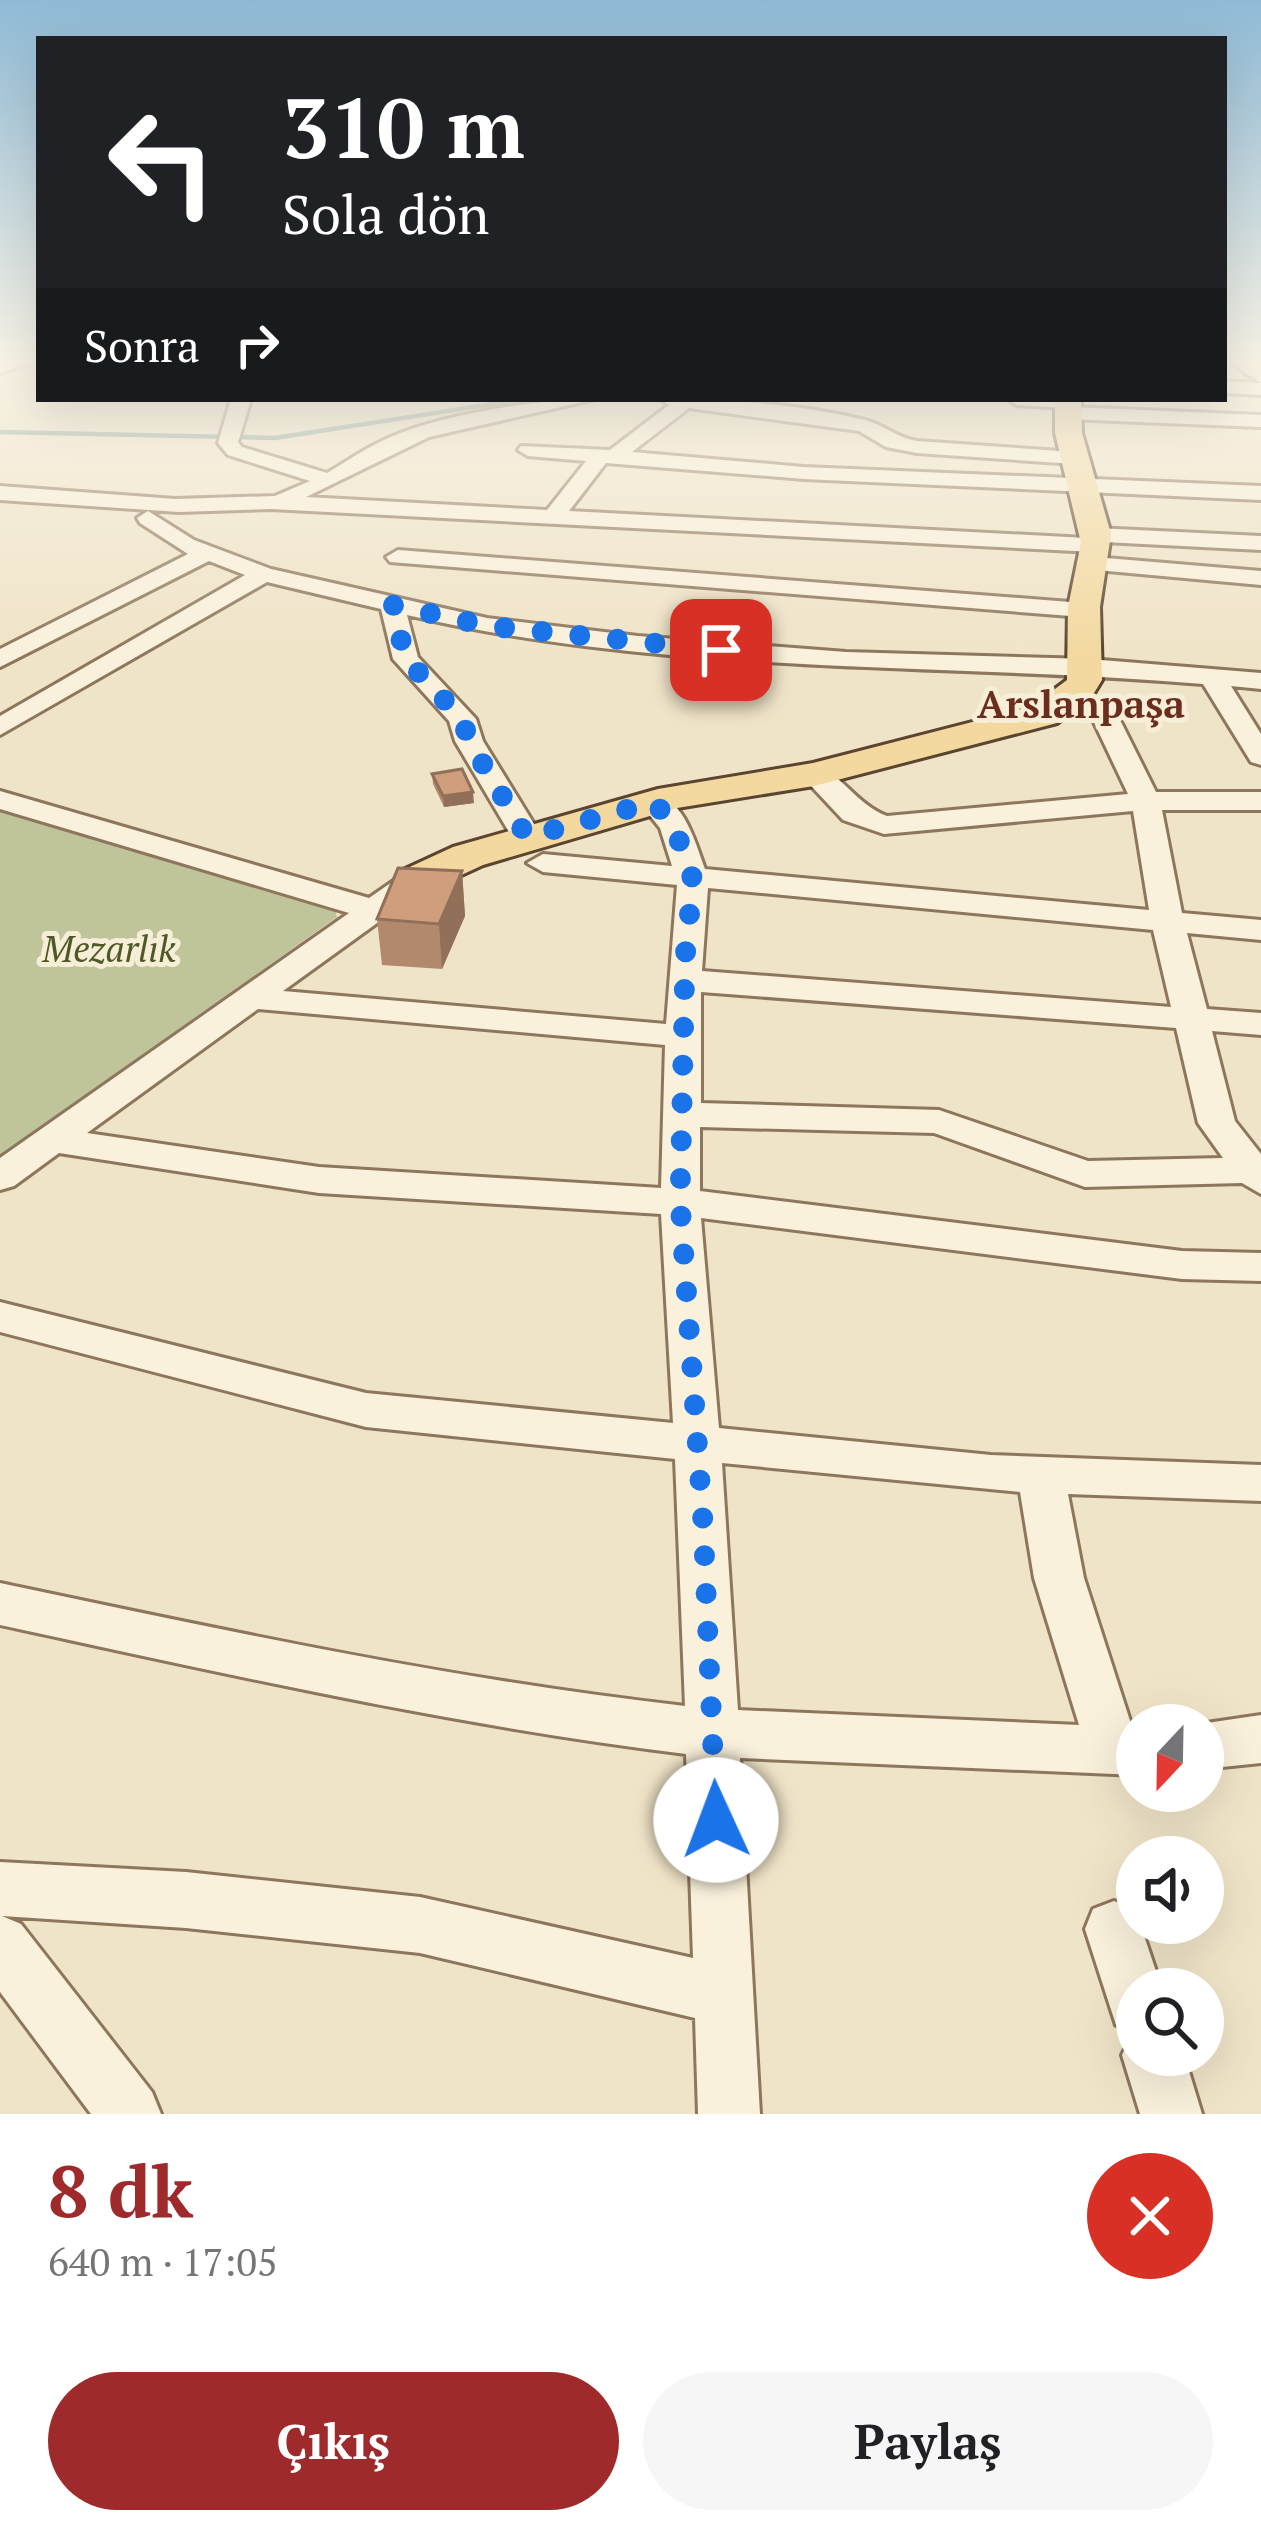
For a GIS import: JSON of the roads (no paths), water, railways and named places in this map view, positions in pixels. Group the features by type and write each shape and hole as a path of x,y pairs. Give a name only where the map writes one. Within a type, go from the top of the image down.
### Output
{"main road":[{"path":"416,880 1044,715 1084,681 1083,610 1095,548 1076,458"}],"street":[{"path":"254,458 330,481"},
{"path":"264,502 330,481 368,458"},
{"path":"554,517 607,458"},
{"path":"635,458 767,471 1078,472"},
{"path":"752,458 767,471 1095,548 1261,578"},
{"path":"0,494 168,512 264,502 554,517 767,471 795,458"},
{"path":"982,458 1261,493"},
{"path":"353,596 443,511"},
{"path":"168,512 197,549 265,574 488,626 638,644 1084,681 1261,681"},
{"path":"1095,548 1261,543"},
{"path":"0,659 197,549"},
{"path":"398,557 1083,610"},
{"path":"0,727 265,574"},
{"path":"392,605 406,659 462,719 469,741 535,850 693,880 1261,930"},
{"path":"1212,678 1261,757"},
{"path":"1084,681 1147,801 1168,923 1217,1123 1257,1176"},
{"path":"814,774 854,814 884,825 1147,801 1261,801"},
{"path":"0,800 374,910"},
{"path":"664,814 693,880 684,980 680,1202 697,1445 729,2114"},
{"path":"0,1177 416,880"},
{"path":"684,980 1261,1024"},
{"path":"248,998 683,1036"},
{"path":"681,1114 821,1121 876,1117 939,1123 1085,1174 1257,1176"},
{"path":"53,1140 319,1180 680,1202 1182,1265 1261,1267"},
{"path":"0,1317 366,1410 1041,1476 1261,1483"},
{"path":"1041,1476 1059,1578 1116,1728"},
{"path":"0,1604 313,1670 581,1718 712,1733 1116,1752"},
{"path":"1224,1742 1261,1739"},
{"path":"0,1889 185,1900 420,1925 724,1995"},
{"path":"1114,1929 1126,1968"},
{"path":"0,1944 130,2114"},
{"path":"1159,2076 1171,2114"}],"district":[{"name":"Arslanpaşa","path":"1081,703"}],"park label":[{"name":"Mezarlık","path":"109,948"}]}
